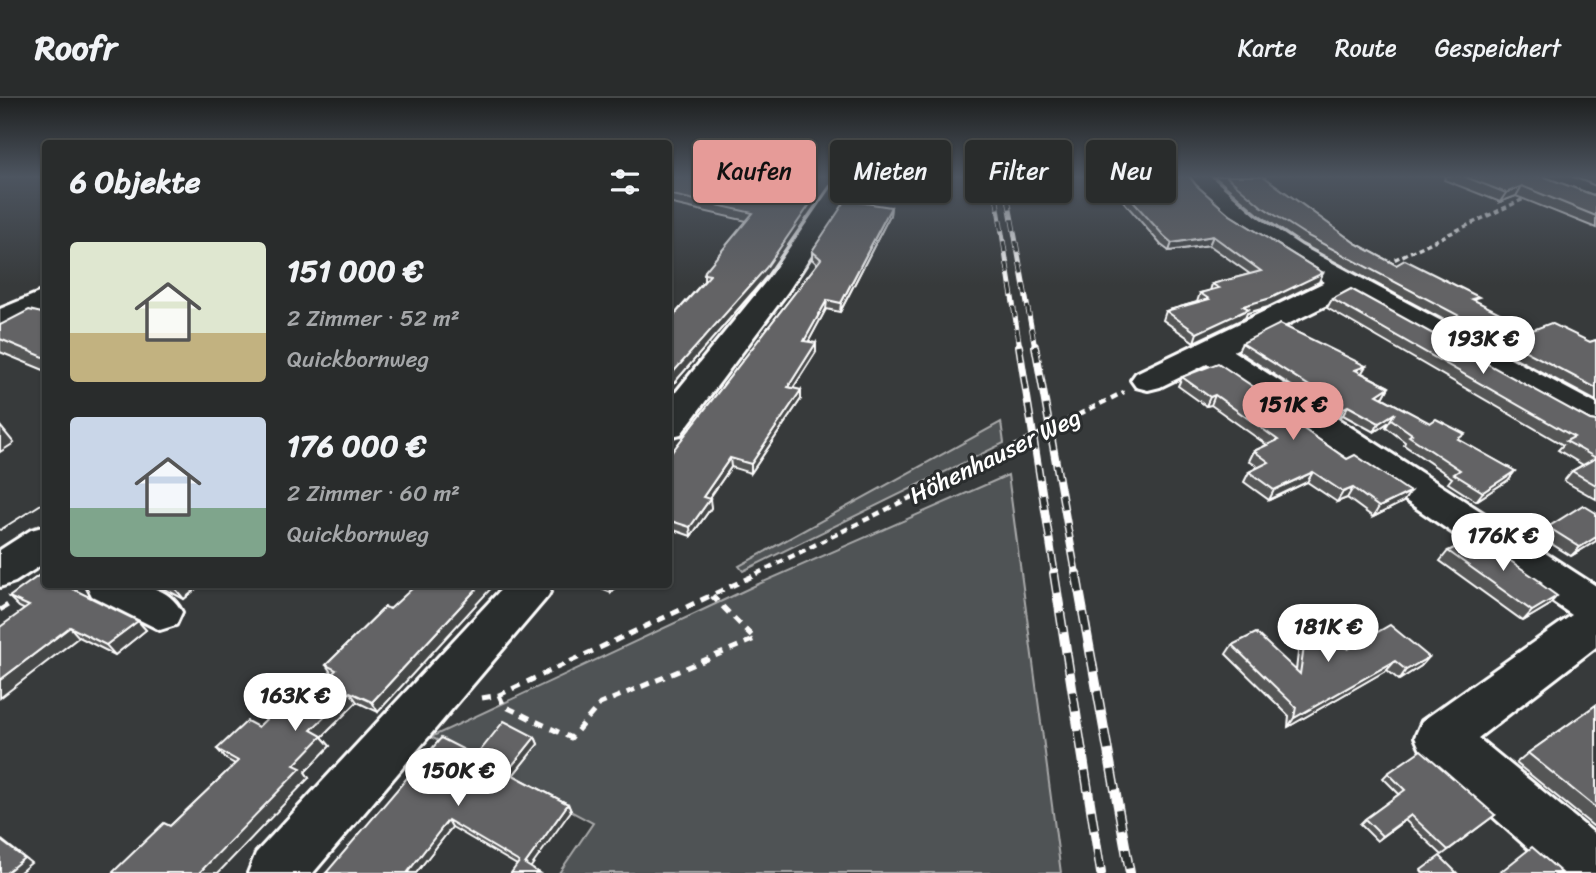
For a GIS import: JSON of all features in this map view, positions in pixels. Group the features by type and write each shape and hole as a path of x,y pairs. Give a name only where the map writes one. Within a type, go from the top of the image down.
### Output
{"street":[{"path":"672,421 778,285 821,212"},
{"path":"1236,212 1247,222 1345,284 1596,419"},
{"path":"1148,380 1345,284"},
{"path":"0,321 42,304"},
{"path":"1209,350 1596,609"},
{"path":"0,571 42,545"},
{"path":"115,588 160,612"},
{"path":"276,873 426,708 530,588"},
{"path":"1596,622 1440,737 1596,871"}],"path":[{"path":"1345,284 1495,212"},
{"name":"Höhenhauser Weg","path":"426,708 499,695 712,596 1148,380"},
{"path":"499,695 504,706 571,738 600,704 755,639 712,596"}],"shaded area":[{"path":"1001,422 1004,443 743,571 739,566"},
{"path":"1008,475 1061,873 559,873 593,823 431,737 754,586"}],"building":[{"path":"749,212 804,212 766,268 672,374 672,318 710,275 704,274 753,213"},
{"path":"838,212 888,212 841,303 827,300 804,341 816,343 788,387 801,390 751,464 730,458 703,497 710,499 690,527 672,521 672,452 821,259 812,251"},
{"path":"1143,212 1227,212 1323,273 1271,298 1243,306 1249,309 1197,333 1166,311 1209,299 1200,293 1219,288 1212,284 1261,271 1213,236 1172,243"},
{"path":"1271,212 1313,212 1355,243 1396,265 1405,260 1479,297 1472,299 1533,330 1551,323 1590,342 1596,340 1596,388 1306,235"},
{"path":"1351,289 1596,421 1596,458 1566,441 1574,437 1332,299"},
{"path":"29,310 42,313 42,356 0,339 0,325"},
{"path":"1280,324 1366,366 1355,370 1389,387 1377,395 1430,423 1436,419 1465,434 1458,439 1515,471 1483,492 1454,474 1460,470 1409,436 1412,434 1391,419 1395,413 1379,423 1348,406 1344,408 1242,343"},
{"path":"1218,363 1306,422 1298,425 1347,459 1355,455 1410,492 1379,507 1353,488 1343,492 1313,472 1274,490 1249,472 1269,462 1254,451 1278,440 1215,395 1210,397 1182,377"},
{"path":"1596,458 1596,485 1572,471"},
{"path":"1583,505 1596,513 1596,537 1580,547 1548,527"},
{"path":"1476,537 1557,596 1532,611 1448,551"},
{"path":"41,574 42,588 71,588 138,621 106,645 70,627 0,680 0,627 29,606 9,597"},
{"path":"413,588 477,588 372,702 350,692 311,730 322,736 294,765 301,768 199,873 112,873 164,823 170,826 238,761 217,749 247,721 258,727 283,703 296,709 336,670 326,665 385,607 390,609"},
{"path":"1390,625 1429,657 1406,670 1395,661 1294,718 1296,707 1232,645 1256,633 1300,674 1307,627 1325,631 1348,649"},
{"path":"1596,705 1596,808 1528,753"},
{"path":"504,721 535,737 507,772 568,804 525,864 539,873 511,873 519,862 448,820 407,873 326,873 441,738 476,756"},
{"path":"1421,750 1495,815 1448,850 1411,815 1382,836 1365,819 1405,790 1388,773"},
{"path":"0,840 24,858 6,873 0,873"},
{"path":"1532,847 1562,873 1499,873"},
{"path":"1440,856 1457,873 1423,873 1421,870"}],"tram line":[{"path":"0,530 42,504"}],"railway":[{"path":"999,212 1020,348"},
{"path":"1011,212 1035,348"},
{"path":"1019,346 1055,574"},
{"path":"1035,346 1076,574"},
{"path":"1054,573 1101,873"},
{"path":"1076,573 1130,873"}]}
